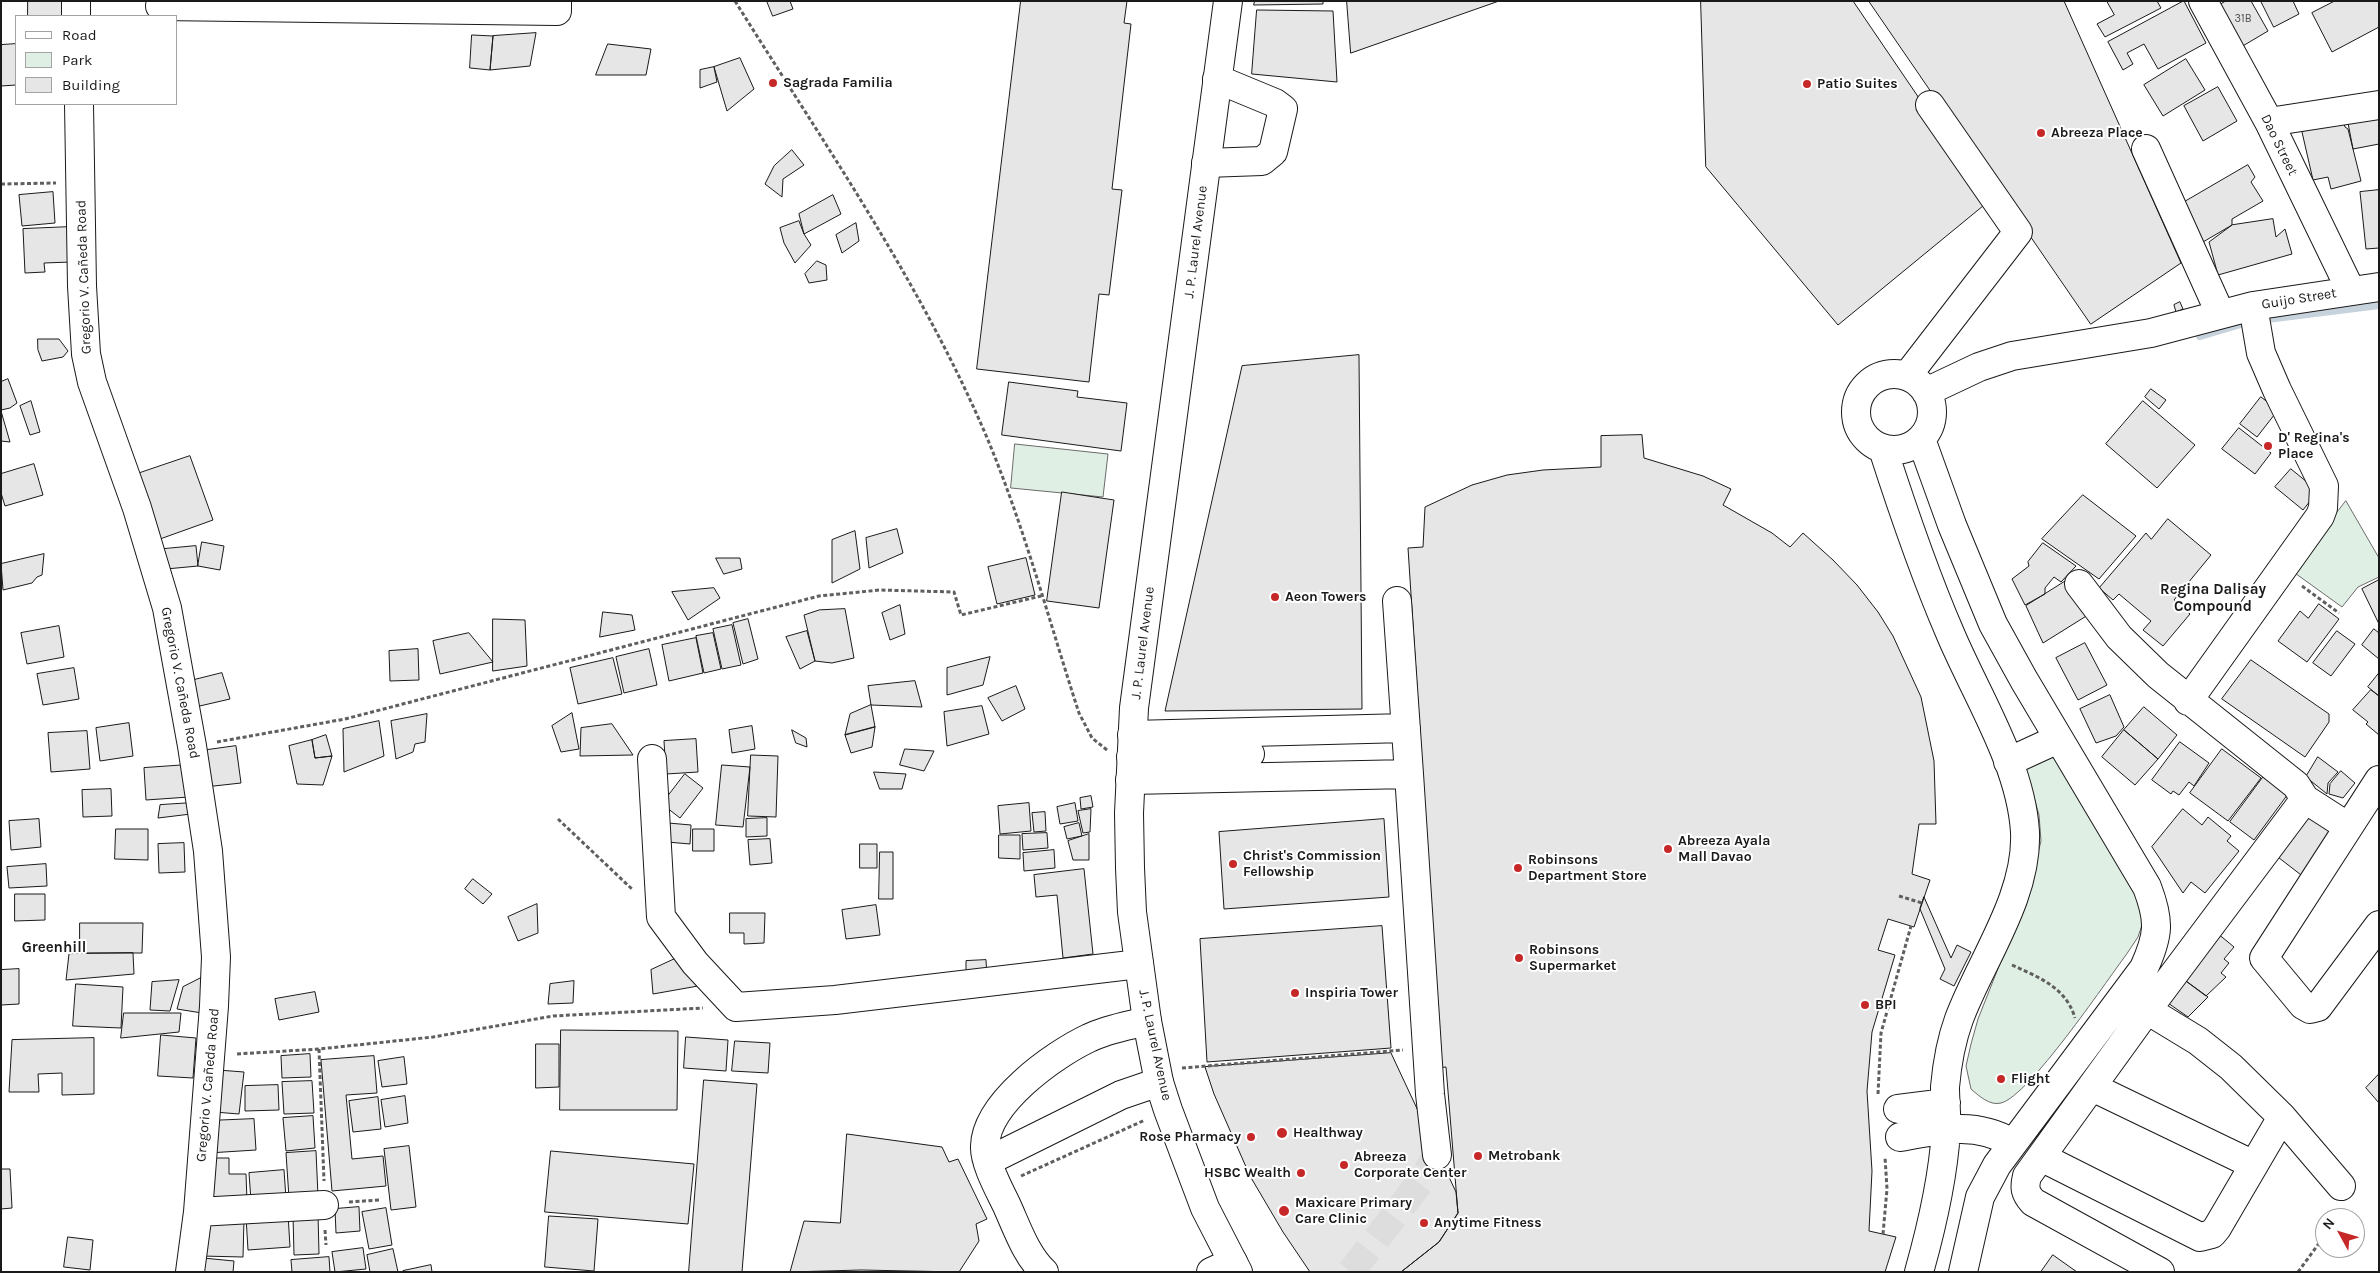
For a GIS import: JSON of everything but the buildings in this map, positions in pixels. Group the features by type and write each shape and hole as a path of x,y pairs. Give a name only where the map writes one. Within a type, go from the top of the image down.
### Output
{"street":[{"path":"76,1 76,15"},
{"path":"160,6 403,5 557,11 557,1"},
{"name":"J. P. Laurel Avenue","path":"1227,1269 1168,1110 1169,1079 1147,1021 1132,912 1130,868 1131,757 1228,1"},
{"name":"Dao Street","path":"2203,1 2269,122 2351,291"},
{"path":"1206,163 1262,162 1272,152 1283,110 1275,103 1217,79"},
{"name":"Gregorio V. Cañeda Road","path":"79,105 84,326 90,373 158,574 167,608 192,746 208,851 216,957 198,1212 190,1272"},
{"path":"1917,384 2018,232 1930,105"},
{"path":"2269,122 2379,105"},
{"path":"2146,149 2220,313"},
{"name":"Guijo Street","path":"1917,384 2012,356 2150,333 2220,313 2253,306 2379,288"},
{"path":"2188,701 2281,572 2320,516 2323,508 2324,486 2261,353 2253,306"},
{"path":"1883,375 1917,384 1932,404 1932,416 1928,429 1921,439 1910,447 1896,450 1883,449 1865,438 1859,428 1856,408 1858,398 1872,381 1883,375"},
{"path":"1921,439 1952,525 1993,624 2058,738 2147,887 2155,908 2158,928 2154,946 2144,968 1997,1165 1980,1196 1962,1272"},
{"path":"1883,449 1911,537 1936,601 2008,762 2020,798 2025,832 2023,866 2012,900 1959,1019 1949,1052 1941,1180 1919,1272"},
{"path":"2079,584 2119,636 2158,675 2296,786 2305,799 2347,826"},
{"path":"1397,601 1437,1154"},
{"path":"1131,757 1406,728"},
{"path":"2008,762 2058,738"},
{"path":"1131,757 1250,754"},
{"path":"1131,757 1409,774"},
{"path":"652,759 661,916 695,963 736,1007 844,999 1139,964"},
{"path":"2379,780 2347,826 2264,958 2303,1005 2310,1008 2318,1007 2379,925"},
{"path":"2160,1272 2033,1202 2027,1195 2024,1187 2027,1176 2147,1010 2305,799"},
{"path":"2147,1010 2216,1053 2282,1117 2341,1186"},
{"path":"1044,1272 1025,1245 997,1187 988,1161 985,1146 994,1116 1023,1082 1069,1049 1089,1038 1111,1030 1147,1021"},
{"path":"988,1161 1121,1095 1169,1079"},
{"path":"2092,1087 2254,1164"},
{"path":"1888,1106 1946,1116 2002,1137 2012,1143"},
{"path":"1892,1144 1946,1116"},
{"path":"2040,1157 2200,1236 2212,1234 2217,1228 2282,1117"},
{"path":"198,1212 324,1204"}],"path":[{"path":"735,1 877,230 925,312 957,374 985,434 1085,728 1103,748 1131,757"},
{"path":"1,184 80,182"},
{"path":"2281,572 2339,613"},
{"path":"192,746 286,731 354,717 819,596 880,590 954,592 961,616 1041,596"},
{"path":"558,819 661,916"},
{"path":"1899,896 1922,902"},
{"path":"1888,1106 1877,1093 1881,1033 1911,926"},
{"path":"1988,955 2044,980 2064,996 2073,1011 2082,1051"},
{"path":"210,1055 319,1049 433,1037 553,1016 736,1007"},
{"path":"1169,1079 1182,1068 1428,1048"},
{"path":"319,1049 326,1244"},
{"path":"997,1187 1168,1110"},
{"path":"1883,1234 1892,1144"},
{"path":"2298,1272 2315,1249"}],"green space":[{"path":"1015,444 1108,454 1103,497 1011,488"},
{"path":"2346,501 2379,558 2379,577 2358,587 2342,607 2292,571"},
{"path":"2055,754 2136,893 2143,922 2138,937 2126,955 2066,1037 2014,1096 1997,1104 1985,1100 1971,1089 1966,1066 1978,1019 2028,893 2041,841 2039,815 2025,766"}],"waterway":[{"path":"2200,336 2251,321 2379,305"}],"tunnel":[{"path":"1351,1272 1421,1181 1437,1155"}],"place":[{"name":"Sagrada Familia","path":"773,83"},
{"name":"Patio Suites","path":"1807,84"},
{"name":"Abreeza Place","path":"2041,133"},
{"name":"D' Regina's Place","path":"2268,446"},
{"name":"Aeon Towers","path":"1275,597"},
{"name":"Abreeza Ayala Mall Davao","path":"1668,849"},
{"name":"Christ's Commission Fellowship","path":"1233,864"},
{"name":"Robinsons Department Store","path":"1518,868"},
{"name":"Robinsons Supermarket","path":"1519,958"},
{"name":"Inspiria Tower","path":"1295,993"},
{"name":"BPI","path":"1865,1005"},
{"name":"Flight","path":"2001,1079"},
{"name":"Healthway","path":"1282,1133"},
{"name":"Rose Pharmacy","path":"1251,1137"},
{"name":"Metrobank","path":"1478,1156"},
{"name":"Abreeza Corporate Center","path":"1344,1165"},
{"name":"HSBC Wealth","path":"1301,1173"},
{"name":"Maxicare Primary Care Clinic","path":"1284,1211"},
{"name":"Anytime Fitness","path":"1424,1223"}],"district":[{"name":"Regina Dalisay Compound","path":"2213,598"},
{"name":"Greenhill","path":"54,948"}]}
